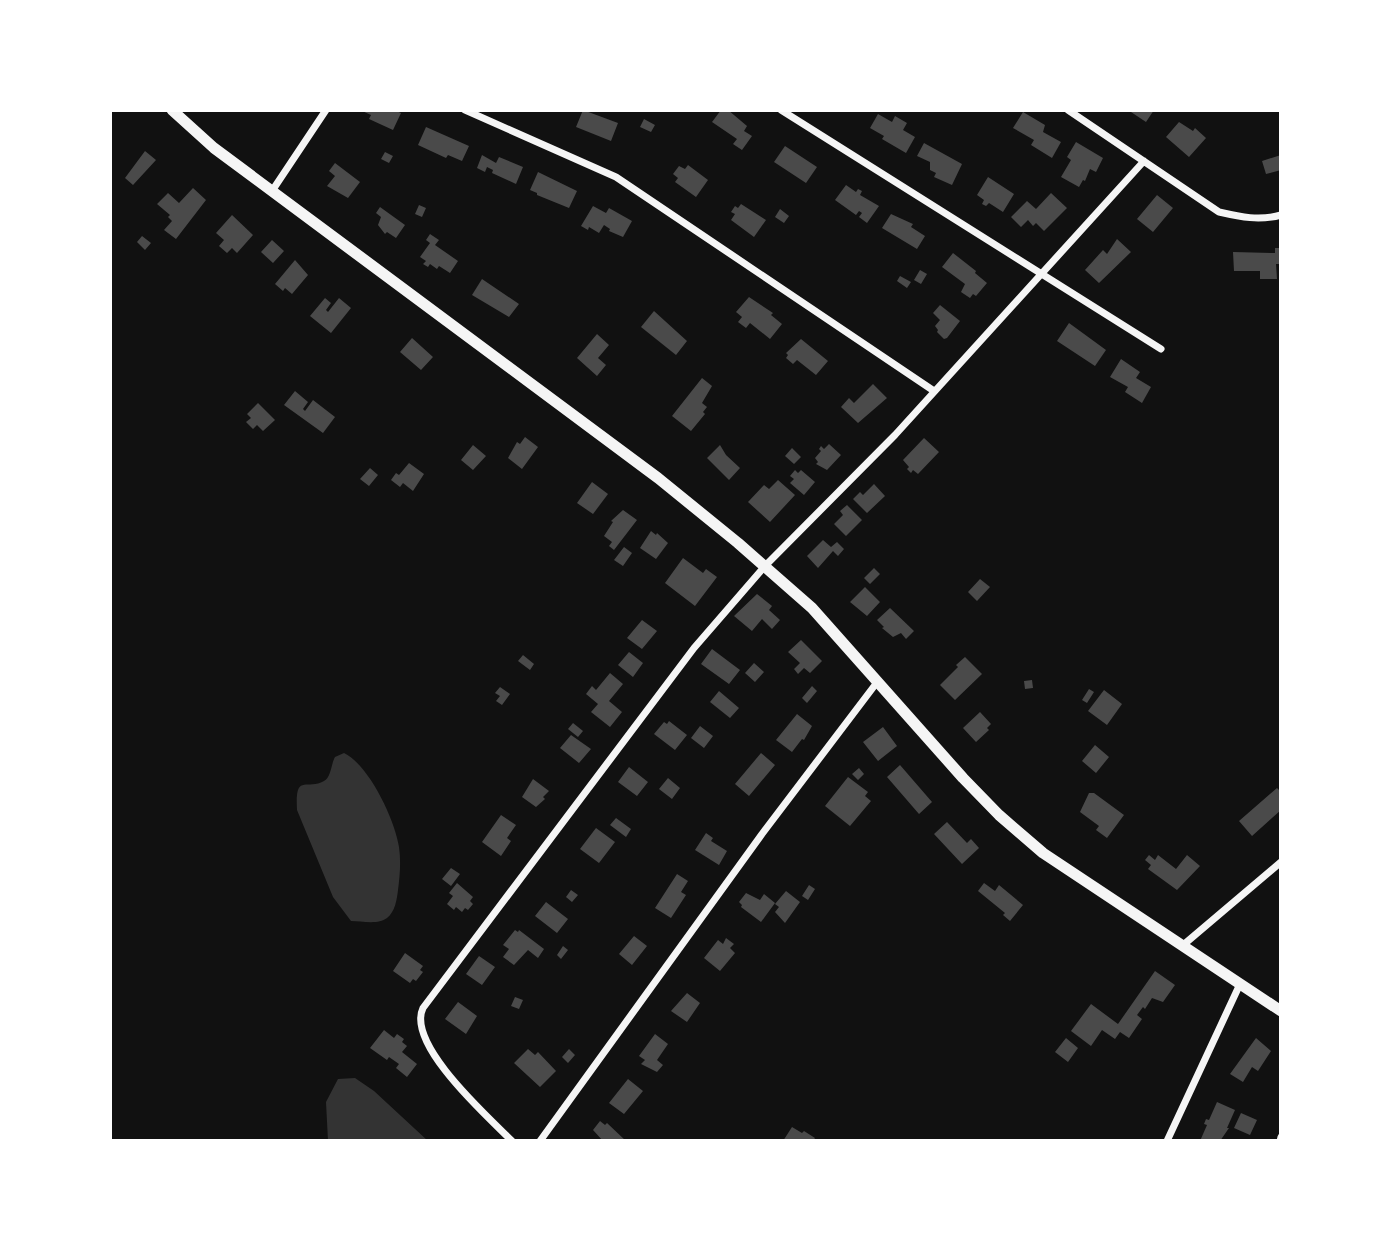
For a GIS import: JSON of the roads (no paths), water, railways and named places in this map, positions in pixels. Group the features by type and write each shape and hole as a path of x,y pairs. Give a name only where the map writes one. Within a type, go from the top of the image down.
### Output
{"main road":[{"path":"172,110 214,148 658,478 765,566 812,608 932,745 999,815 1043,853 1281,1011"}],"street":[{"path":"272,191 326,110"},
{"path":"465,110 616,177 934,391"},
{"path":"781,110 1161,349"},
{"path":"1068,110 1219,212 1245,218 1266,219 1281,215"},
{"path":"512,1141 450,1076 424,1038 419,1019 429,999 694,648 765,566 934,391 1144,161"},
{"path":"540,1141 762,834 878,681"},
{"path":"1182,946 1281,862"},
{"path":"1167,1141 1240,984"}]}
